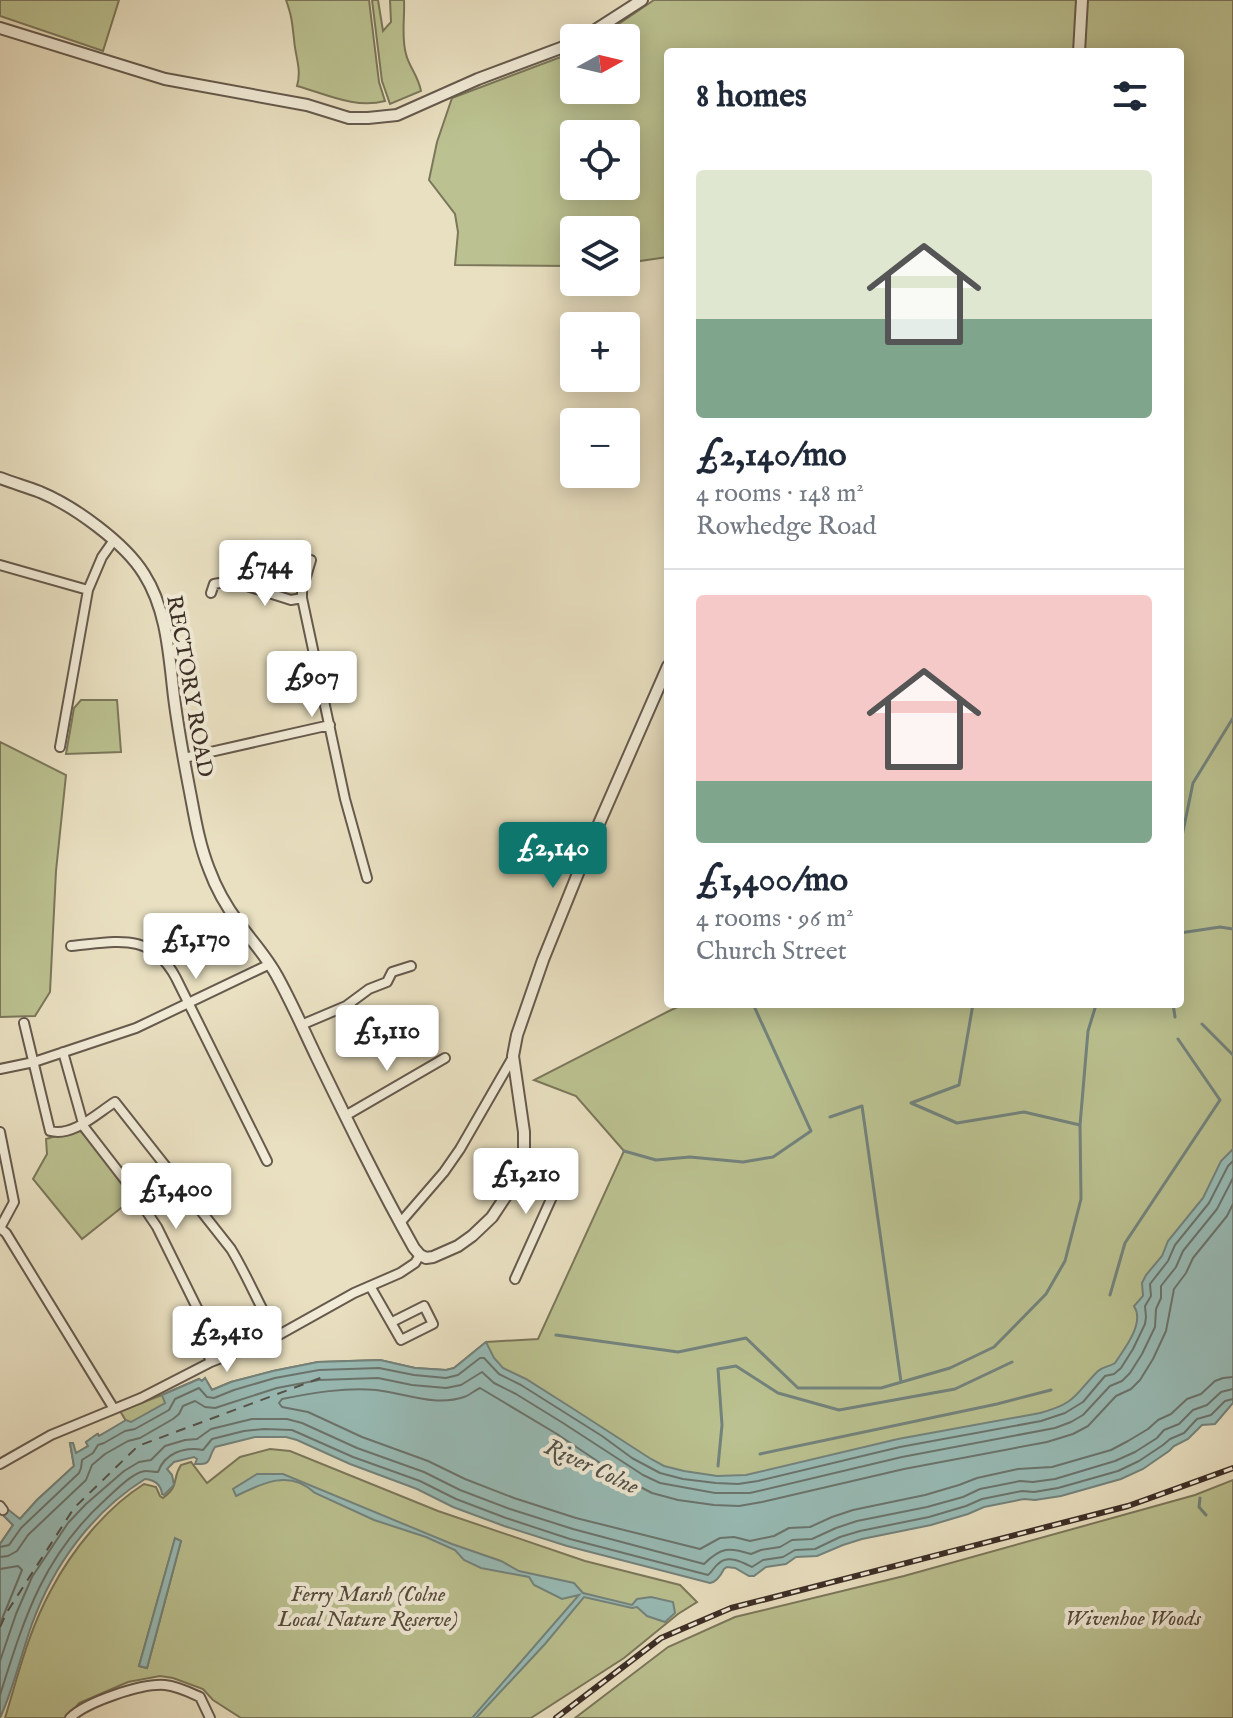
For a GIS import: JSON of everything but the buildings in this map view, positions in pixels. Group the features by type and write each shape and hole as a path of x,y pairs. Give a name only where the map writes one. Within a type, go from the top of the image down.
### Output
{"street":[{"path":"605,24 642,0"},
{"path":"1079,48 1082,0"},
{"path":"0,28 165,79 307,105 349,118 397,115 478,79 560,48"},
{"name":"RECTORY ROAD","path":"0,478 58,501 114,540 130,554 153,589 166,635 184,758 200,842 209,869 237,921 278,977 345,1116 400,1223 420,1255"},
{"path":"60,747 88,590 102,557 114,540"},
{"path":"311,560 302,598 345,799 367,878"},
{"path":"0,565 88,590"},
{"path":"211,585 231,581 291,600 302,598"},
{"path":"400,1223 460,1149 513,1056 517,1035 543,960 664,675"},
{"path":"184,758 330,725"},
{"path":"71,946 132,942 152,949 170,968 267,1161"},
{"path":"0,1069 34,1062 136,1028 270,964"},
{"path":"301,1025 346,1006 369,989 387,982 392,972 411,966"},
{"path":"24,1023 50,1131 59,1133 82,1123 115,1102 231,1249 261,1311 277,1336"},
{"path":"63,1052 82,1123 157,1227 204,1322 202,1338 211,1362"},
{"path":"1,1460 170,1384 211,1362 277,1336 408,1268 420,1255 426,1258 444,1254 472,1236 501,1206 524,1150 513,1056"},
{"path":"345,1116 445,1058"},
{"path":"0,1132 14,1202 0,1228 6,1233 114,1409"},
{"path":"519,1166 558,1184"},
{"path":"515,1279 566,1166"},
{"path":"370,1286 401,1340 433,1324 424,1306 392,1322"},
{"path":"70,1718 81,1710 129,1690 160,1685 200,1697 210,1718"}],"green space":[{"path":"0,0 119,0 103,51 0,16"},
{"path":"286,0 369,0 379,82 385,101 352,102 297,86 299,68"},
{"path":"372,0 378,0 383,31 391,22 390,0 404,0 403,34 407,59 421,91 390,104 382,81"},
{"path":"654,0 1233,0 1233,1255 1157,1373 780,1505 345,1379 0,1544 13,1525 0,1512 20,1519 74,1466 70,1443 73,1443 75,1454 88,1446 86,1442 98,1434 126,1421 120,1411 199,1379 202,1381 205,1378 212,1390 231,1382 318,1362 380,1360 415,1368 446,1370 454,1368 486,1342 538,1339 624,1151 576,1096 534,1080 676,1008 1184,1008 1184,48 664,48 664,258 640,261 640,216 560,216 560,266 455,265 458,232 455,214 429,180 437,142 452,98 560,57 560,104 640,104 640,24 619,24"},
{"path":"81,700 117,700 121,752 66,754 74,708"},
{"path":"0,742 66,775 56,871 50,992 35,1016 0,1017"},
{"path":"79,1129 132,1193 131,1200 82,1239 33,1179 47,1154 46,1139"},
{"name":"Ferry Marsh (Colne Local Nature Reserve)","path":"270,1449 290,1451 438,1511 585,1561 680,1585 697,1602 624,1658 531,1718 241,1718 213,1700 203,1689 160,1676 128,1682 79,1703 67,1718 5,1718 43,1605 59,1575 91,1531 116,1505 144,1484 156,1487 163,1498 172,1489 181,1465 191,1462 207,1483 240,1457","holes":["175,1539 181,1541 147,1668 139,1666"]},
{"name":"Wivenhoe Woods","path":"1233,1480 1233,1718 575,1718 668,1647 735,1617 904,1576 1195,1495"}],"water":[{"name":"River Colne","path":"1233,1149 1233,1403 1215,1424 1202,1425 1188,1439 1143,1469 1121,1479 1061,1496 984,1507 931,1525 862,1539 817,1556 796,1557 786,1564 766,1567 754,1576 727,1567 717,1580 710,1583 567,1546 504,1526 297,1440 255,1437 215,1447 205,1463 195,1464 197,1459 194,1457 174,1462 167,1469 174,1485 164,1495 157,1483 145,1479 91,1524 63,1561 41,1602 0,1718 0,1544 13,1525 0,1512 5,1507 20,1519 74,1466 70,1443 73,1443 76,1453 88,1446 86,1442 97,1434 99,1436 126,1420 131,1422 165,1403 162,1395 199,1379 202,1381 205,1378 212,1390 231,1382 318,1362 380,1360 415,1368 446,1370 454,1368 486,1342 503,1368 526,1379 651,1459 664,1466 717,1476 746,1475 898,1439 1040,1413 1068,1402 1098,1371 1115,1363 1135,1328 1137,1313 1134,1306 1143,1296 1142,1283 1146,1275 1162,1256 1168,1241 1203,1198 1221,1161"},
{"path":"257,1474 283,1474 501,1561 519,1571 574,1583 583,1593 632,1605 637,1599 651,1597 673,1602 675,1613 665,1622 647,1616 637,1607 584,1597 545,1644 476,1718 472,1718 579,1595 562,1599 534,1585 529,1577 481,1568 464,1560 455,1550 374,1520 296,1482 266,1483 236,1496 233,1489"},
{"path":"175,1538 181,1541 147,1668 139,1666"}],"waterway":[{"path":"1184,827 1193,783 1233,718"},
{"path":"1184,932 1220,927 1233,929"},
{"path":"624,1151 656,1160 690,1157 743,1162 773,1157 811,1131 755,1008"},
{"path":"972,1008 959,1085 911,1103 957,1123 1024,1112 1080,1125"},
{"path":"556,1335 678,1352 746,1338 798,1388 881,1388 950,1368 994,1347 1046,1294 1065,1261 1081,1199 1080,1125 1088,1031 1095,1008"},
{"path":"1174,1008 1175,1017"},
{"path":"1202,1024 1233,1055"},
{"path":"1110,1295 1125,1243 1220,1100 1178,1039"},
{"path":"830,1117 862,1106 901,1382"},
{"path":"718,1466 722,1425 718,1369 736,1366 778,1393 839,1410 955,1389 1012,1362"},
{"path":"760,1454 1051,1390"},
{"path":"1200,1498 1199,1507 1206,1515"}],"ferry route":[{"path":"0,1627 74,1508 138,1446 323,1377"}],"railway":[{"path":"556,1718 661,1638 731,1608 1128,1506 1233,1468"}]}
